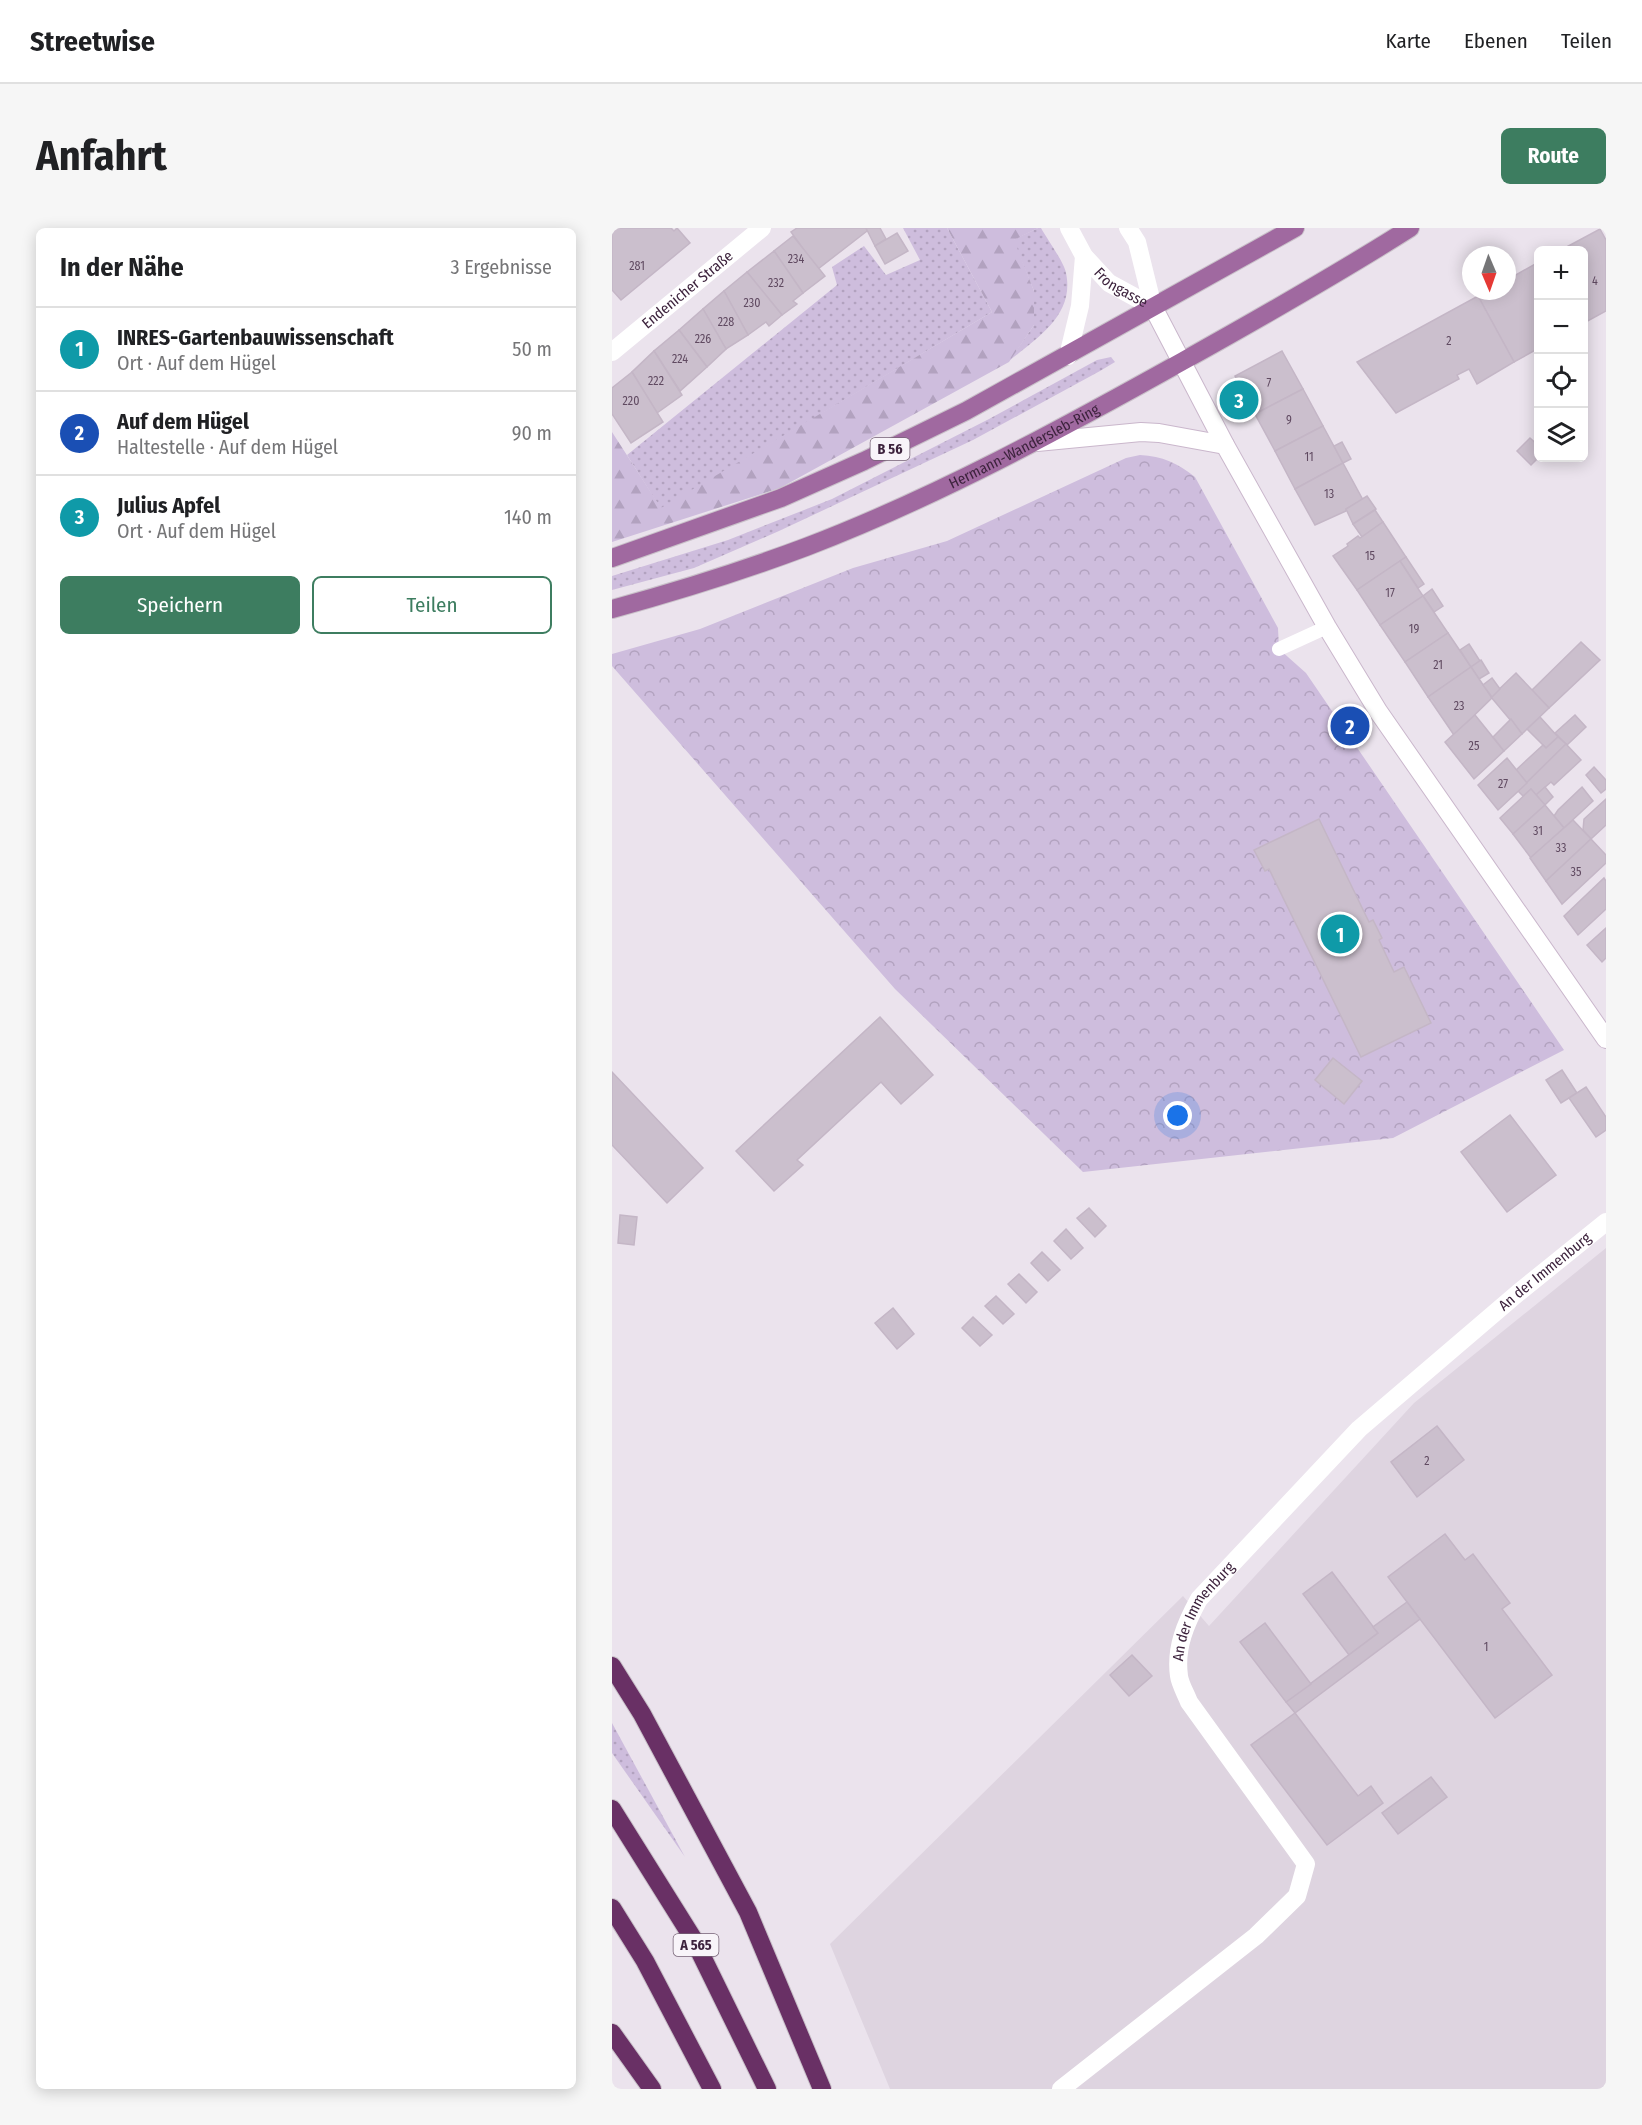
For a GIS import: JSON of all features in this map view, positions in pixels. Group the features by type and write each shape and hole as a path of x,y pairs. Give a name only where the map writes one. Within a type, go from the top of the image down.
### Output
{"highway":[{"path":"612,1666 642,1714 748,1912 822,2089"},
{"name":"A 565","path":"612,1809 694,1940 767,2089"},
{"path":"612,1908 645,1961 712,2089"},
{"path":"612,2034 652,2089"}],"main road":[{"name":"B 56","path":"612,558 781,498 956,417 1295,228"},
{"name":"Hermann-Wandersleb-Ring","path":"612,609 701,584 806,547 954,483 1037,442 1182,362 1410,228"}],"street":[{"name":"Endenicher Straße","path":"612,352 762,228"},
{"name":"Frongasse","path":"1069,228 1084,256 1109,283 1153,307"},
{"name":"Frongasse","path":"1128,228 1137,242 1153,307"},
{"name":"Frongasse","path":"1068,356 1080,306 1084,256"},
{"path":"1153,307 1225,445 1327,627 1410,759 1606,1039"},
{"path":"1037,442 1141,432 1225,445"},
{"name":"An der Immenburg","path":"1061,2089 1256,1936 1297,1896 1306,1864 1189,1702 1179,1678 1178,1652 1185,1626 1199,1599 1359,1429 1518,1293 1606,1222"}],"lane":[{"path":"1279,649 1327,627"}],"shaded area":[{"path":"1606,1248 1606,2089 890,2089 830,1944 1183,1596 1209,1626 1414,1403"}],"green space":[{"path":"903,228 947,228 992,312 661,509 627,455 837,285 832,267 864,246 886,275 920,260"},
{"path":"947,228 1038,228 1014,240 1034,291 1034,325 1009,362 780,488 612,542 612,432 661,508 992,312"},
{"path":"1041,228 1065,268 1067,288 1065,301 1059,313 1042,334 1009,361 1034,325 1034,291 1013,240"},
{"path":"1111,357 1115,362 973,440 779,531 694,568 612,590 612,576 728,540 832,499 989,419 1097,360"},
{"path":"1140,455 1169,461 1195,477 1278,628 1279,649 1306,673 1564,1050 1393,1138 1083,1172 895,989 612,666 612,654 700,629 853,568 947,541 1126,458"},
{"path":"612,1723 685,1857 612,1753"}],"building":[{"path":"612,228 671,228 674,231 677,228 690,243 621,300 612,290"},
{"path":"797,228 866,228 867,231 818,269 791,232"},
{"path":"866,228 880,228 886,239 875,246"},
{"path":"1600,229 1606,240 1606,311 1588,321 1588,246 1568,246"},
{"path":"897,233 908,251 885,264 875,246"},
{"path":"793,236 825,276 803,293 774,251"},
{"path":"774,251 803,293 793,301 797,304 782,315 747,272"},
{"path":"1534,265 1534,351 1514,362 1480,300 1516,300 1516,275"},
{"path":"747,272 782,315 769,326 766,322 748,335 724,291"},
{"path":"724,291 748,335 726,349 703,309"},
{"path":"1471,300 1480,300 1514,362 1477,384 1469,369 1457,375 1459,379 1396,413 1357,362"},
{"path":"703,309 726,349 707,367 679,330"},
{"path":"679,330 707,367 680,391 654,351"},
{"path":"654,351 682,395 657,413 632,372"},
{"path":"1282,351 1303,389 1255,414 1235,376"},
{"path":"632,372 663,422 631,443 612,414 612,388"},
{"path":"1303,389 1323,426 1275,451 1255,414"},
{"path":"1323,426 1343,463 1295,489 1275,451"},
{"path":"1530,438 1534,442 1534,462 1531,465 1517,451"},
{"path":"1342,442 1351,459 1343,463 1334,446"},
{"path":"1343,463 1363,500 1346,511 1315,525 1295,489"},
{"path":"1367,496 1376,509 1353,524 1346,509"},
{"path":"1375,510 1383,522 1362,537 1353,524"},
{"path":"1383,522 1406,557 1357,590 1333,556 1358,536 1360,538"},
{"path":"1406,557 1424,584 1418,588 1400,561"},
{"path":"1400,561 1423,596 1380,625 1357,590"},
{"path":"1432,589 1443,606 1434,612 1423,596"},
{"path":"1423,596 1448,633 1405,662 1380,625"},
{"path":"1448,633 1471,667 1428,697 1405,662"},
{"path":"1581,642 1600,660 1549,708 1532,690"},
{"path":"1469,644 1480,661 1471,667 1460,650"},
{"path":"1481,660 1489,673 1479,679 1471,667"},
{"path":"1471,667 1492,698 1454,735 1428,697"},
{"path":"1516,673 1549,708 1522,734 1491,697"},
{"path":"1492,678 1500,689 1492,697 1483,685"},
{"path":"1475,715 1504,751 1474,779 1445,742"},
{"path":"1575,715 1586,727 1567,745 1555,733"},
{"path":"1540,717 1558,737 1546,748 1527,729"},
{"path":"1511,719 1522,734 1504,751 1493,737"},
{"path":"1558,737 1566,744 1527,783 1516,770 1543,745 1546,748"},
{"path":"1566,744 1581,760 1554,785 1551,782 1536,795 1531,789 1523,796 1518,791"},
{"path":"1507,758 1527,783 1498,810 1478,785"},
{"path":"1594,767 1606,780 1606,789 1601,793 1586,775"},
{"path":"1545,787 1553,797 1545,805 1536,795"},
{"path":"1582,787 1593,801 1564,828 1554,816"},
{"path":"1531,789 1545,805 1513,834 1500,818"},
{"path":"1606,799 1606,825 1591,839 1583,830 1584,819"},
{"path":"1545,805 1564,828 1531,858 1513,834"},
{"path":"1319,819 1369,922 1373,920 1382,938 1379,940 1394,972 1404,967 1431,1023 1361,1057 1269,869 1265,871 1254,850"},
{"path":"1573,820 1591,839 1546,881 1530,858"},
{"path":"1591,839 1606,855 1606,863 1562,904 1546,881"},
{"path":"1604,878 1606,881 1606,909 1578,935 1564,916"},
{"path":"1606,928 1606,958 1602,962 1587,945"},
{"path":"880,1017 933,1075 901,1104 881,1082 797,1160 803,1165 774,1191 736,1151"},
{"path":"1333,1058 1362,1081 1344,1104 1315,1080"},
{"path":"1562,1070 1577,1093 1561,1103 1546,1080"},
{"path":"612,1072 703,1168 667,1203 612,1145"},
{"path":"1586,1087 1606,1117 1606,1130 1596,1137 1569,1098"},
{"path":"1510,1115 1556,1175 1507,1212 1461,1152"},
{"path":"1089,1208 1106,1226 1095,1237 1077,1218"},
{"path":"620,1215 637,1217 634,1245 618,1243"},
{"path":"1066,1229 1083,1248 1071,1259 1054,1241"},
{"path":"1042,1252 1060,1270 1048,1281 1031,1263"},
{"path":"1019,1274 1037,1292 1026,1303 1008,1284"},
{"path":"996,1296 1014,1314 1003,1324 985,1306"},
{"path":"893,1308 914,1334 897,1349 875,1323"},
{"path":"973,1317 992,1335 980,1346 962,1328"},
{"path":"1437,1426 1464,1460 1417,1497 1391,1462"},
{"path":"1445,1534 1465,1560 1473,1554 1510,1603 1502,1609 1552,1675 1495,1718 1388,1577"},
{"path":"1332,1572 1378,1633 1349,1655 1303,1594"},
{"path":"1407,1602 1420,1619 1295,1713 1286,1702 1378,1633 1373,1627"},
{"path":"1265,1623 1311,1684 1286,1702 1240,1642"},
{"path":"1132,1655 1152,1676 1129,1696 1110,1675"},
{"path":"1295,1713 1358,1796 1371,1786 1383,1803 1327,1845 1251,1745"},
{"path":"1431,1777 1447,1797 1398,1834 1382,1813"}],"place":[{"name":"Julius Apfel","path":"1239,400"},
{"name":"Auf dem Hügel","path":"1350,726"},
{"name":"INRES-Gartenbauwissenschaft","path":"1340,934"}]}
